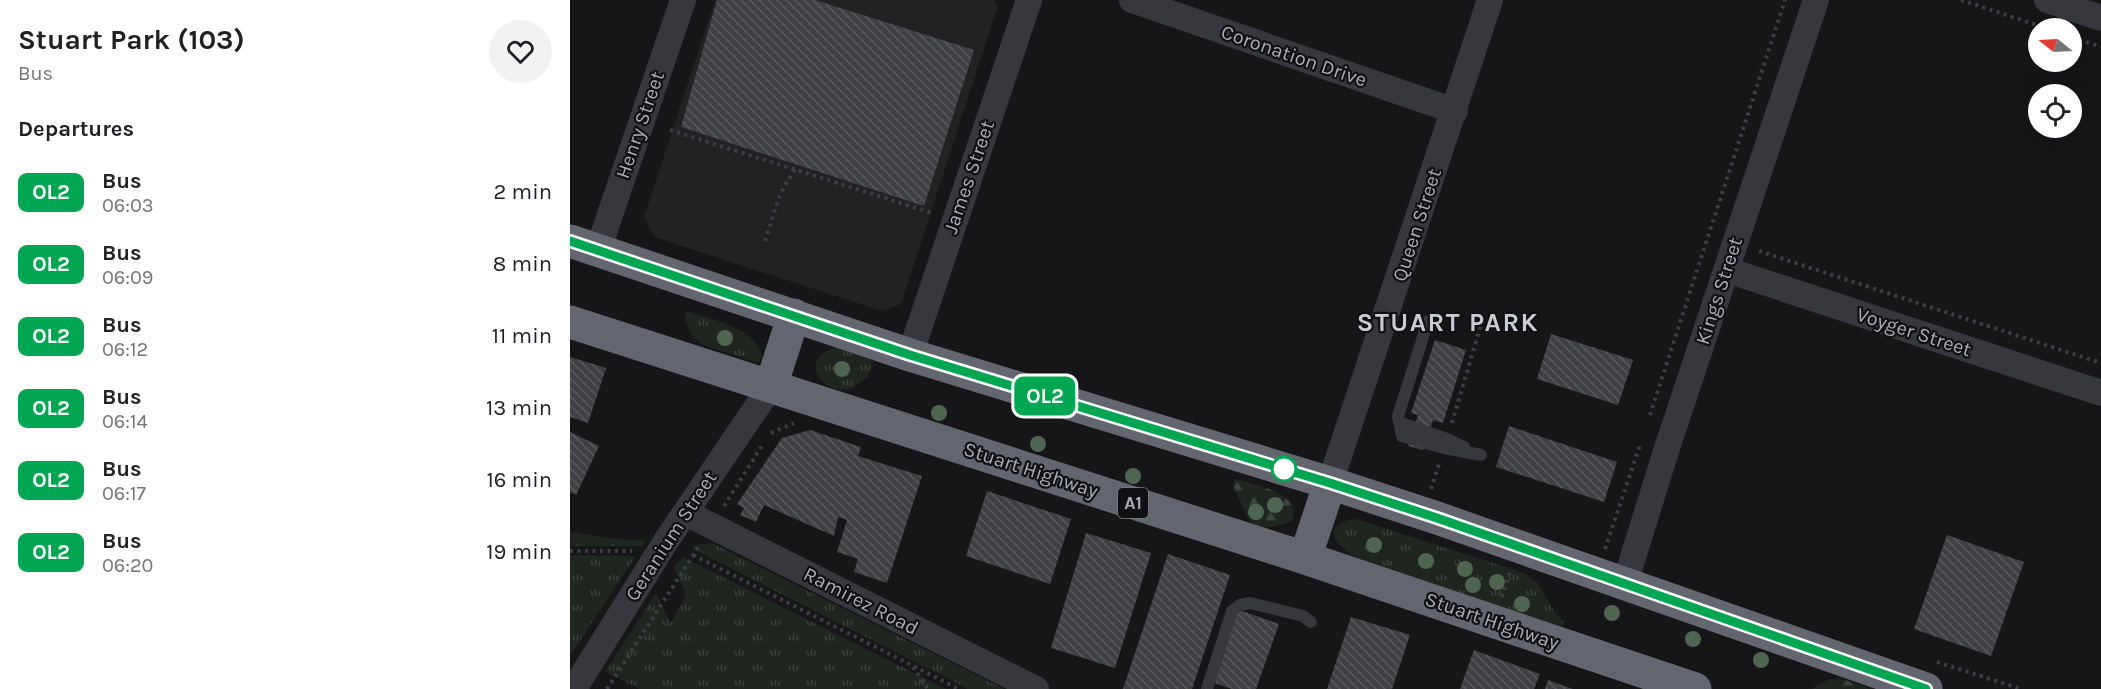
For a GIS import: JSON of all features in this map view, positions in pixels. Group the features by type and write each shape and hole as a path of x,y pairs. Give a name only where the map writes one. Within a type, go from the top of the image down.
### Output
{"highway":[{"path":"584,246 910,355 1330,483 1437,518 1910,687"},
{"path":"771,386 794,315"},
{"name":"Stuart Highway","path":"570,322 1305,558 1648,682 1695,689"},
{"path":"1305,558 1330,483"}],"street":[{"name":"Henry Street","path":"584,246 683,0"},
{"name":"James Street","path":"910,355 1029,0"},
{"name":"Coronation Drive","path":"1132,0 1455,111"},
{"name":"Queen Street","path":"1330,483 1490,0"},
{"name":"Kings Street","path":"1624,583 1815,0"},
{"path":"2047,0 2101,18"},
{"name":"Voyger Street","path":"1727,270 2101,393"},
{"name":"Geranium Street","path":"574,689 660,551 771,386"},
{"name":"Ramirez Road","path":"686,513 1036,689"}],"lane":[{"path":"1428,321 1398,416 1402,436 1445,443 1481,455"},
{"path":"1207,689 1232,611 1240,605 1250,603 1303,616 1311,622"}],"path":[{"path":"1649,417 1785,0"},
{"path":"1961,0 2028,22"},
{"path":"2082,40 2101,47"},
{"path":"670,130 932,213"},
{"path":"765,241 780,194 795,168"},
{"path":"1759,251 2101,363"},
{"path":"1428,498 1482,321"},
{"path":"607,689 772,431 793,423 800,423"},
{"path":"1604,553 1642,440"},
{"path":"570,551 686,551 959,689"},
{"path":"1501,599 1510,571"},
{"path":"912,665 928,689"}],"shaded area":[{"path":"715,0 994,0 998,6 901,304 882,311 654,237 644,217"}],"green space":[{"path":"687,311 721,322 743,333 753,340 763,359 758,363 703,345 692,336 684,317"},
{"path":"831,349 841,349 873,361 868,377 852,388 842,390 825,383 816,370 817,362 821,355"},
{"path":"1235,479 1275,491 1284,497 1290,503 1293,511 1292,521 1272,527 1251,525 1233,486"},
{"path":"1356,519 1524,573 1538,583 1555,613 1564,621 1562,627 1364,563 1341,546 1334,533 1336,527 1343,522"},
{"path":"570,532 646,541 643,546 571,546"},
{"path":"711,543 1004,689 968,689 693,549 694,545"},
{"path":"570,555 636,556 570,656"},
{"path":"683,557 946,689 640,689 605,672 656,593 671,623 686,595 674,567"},
{"path":"1839,678 1868,689 1812,689 1828,680"}],"building":[{"path":"717,0 815,0 974,50 924,206 681,127"},
{"path":"1551,334 1633,360 1618,405 1537,379"},
{"path":"1435,340 1466,350 1443,423 1433,420 1423,450 1408,446 1418,415 1411,413"},
{"path":"570,357 606,368 588,423 570,417"},
{"path":"1509,426 1617,462 1604,502 1496,467"},
{"path":"810,430 861,447 858,456 922,476 887,583 854,572 858,559 837,552 847,520 838,517 834,536 764,505 756,522 740,515 744,508 737,504 782,438"},
{"path":"570,432 599,446 576,495 570,492"},
{"path":"987,491 1071,519 1050,584 966,556"},
{"path":"1086,533 1151,553 1115,668 1051,648"},
{"path":"1947,535 2024,562 1991,656 1914,629"},
{"path":"1168,554 1230,575 1192,689 1123,689"},
{"path":"1236,609 1279,624 1256,689 1232,689 1206,680"},
{"path":"1351,617 1410,635 1392,689 1327,689"},
{"path":"1474,650 1540,674 1534,689 1460,689"},
{"path":"1548,680 1573,689 1545,689"}],"bus line":[{"name":"OL2","path":"570,241 910,355 1330,483 1437,518 1926,689"}],"district":[{"name":"STUART PARK","path":"1448,322"}]}
